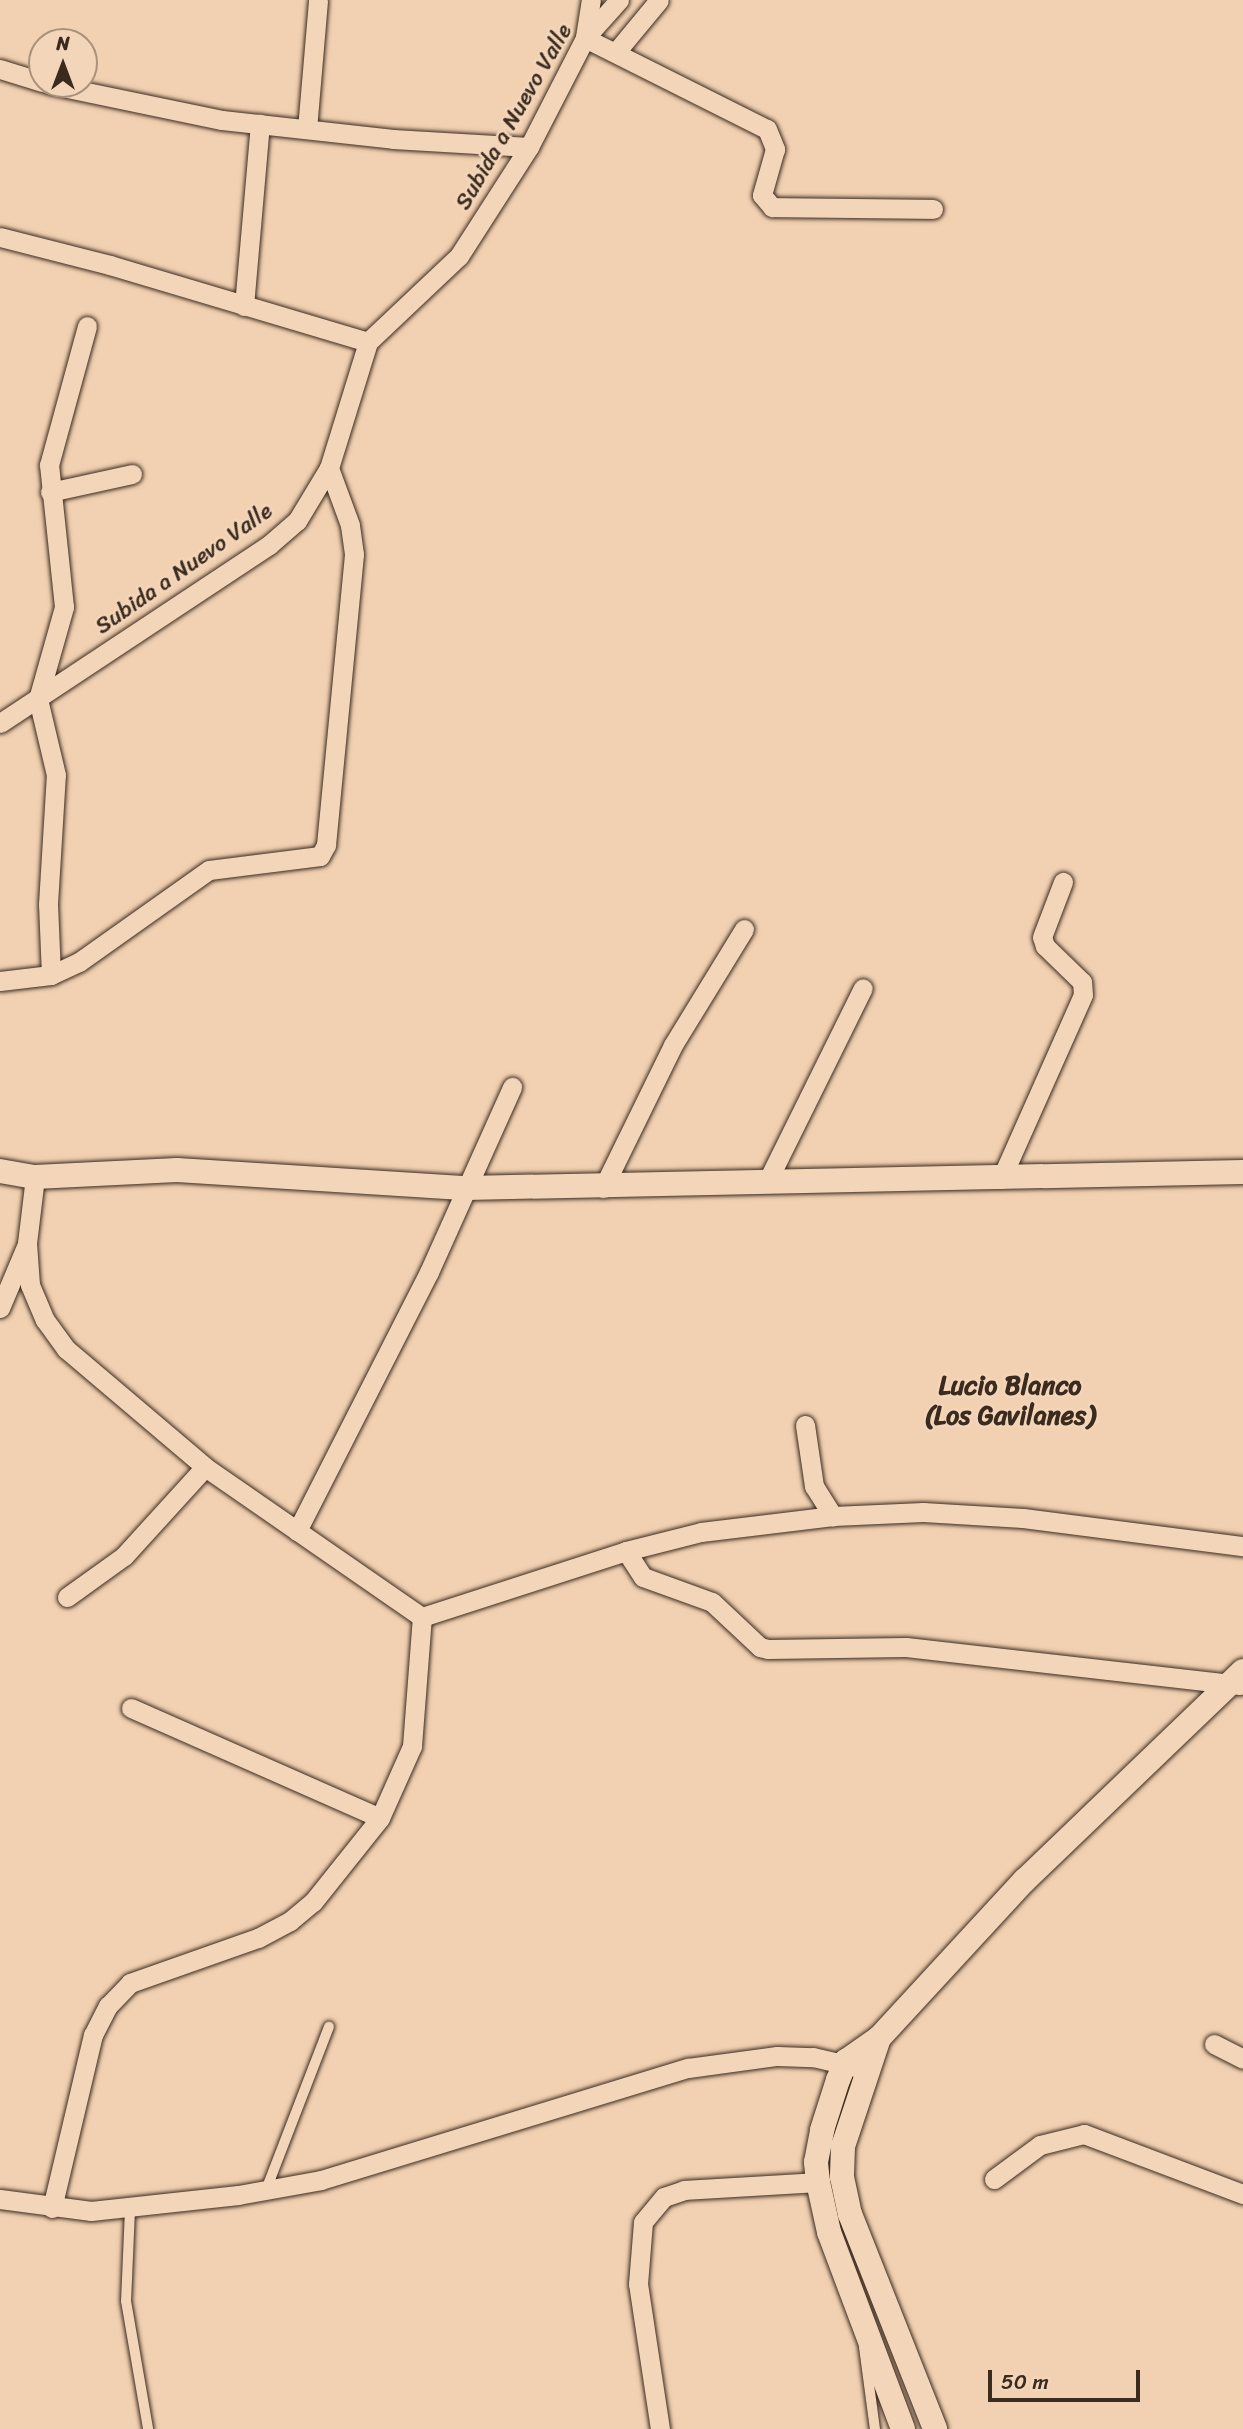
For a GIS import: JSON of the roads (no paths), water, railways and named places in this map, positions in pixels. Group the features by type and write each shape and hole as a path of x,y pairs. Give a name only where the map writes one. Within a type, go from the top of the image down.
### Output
{"street":[{"path":"307,129 318,0"},
{"path":"591,0 585,38 767,129 775,149 762,195 772,208 933,209"},
{"name":"Subida a Nuevo Valle","path":"0,723 269,545 296,520 329,468 368,342 459,256 529,147 585,38 619,0"},
{"path":"616,52 659,0"},
{"path":"0,69 28,78"},
{"path":"98,96 159,110 260,124 529,147"},
{"path":"244,306 260,124"},
{"path":"0,237 368,342"},
{"path":"51,975 48,904 56,775 38,699 64,607 50,492 55,434 87,326"},
{"path":"0,981 51,975 79,962 209,870 313,859 326,845 354,554 350,524 329,468"},
{"path":"50,492 132,474"},
{"path":"1001,1179 1083,995 1082,982 1045,946 1042,937 1063,882"},
{"path":"603,1188 673,1045 744,929"},
{"path":"767,1182 863,988"},
{"path":"298,1531 363,1407 512,1087"},
{"path":"0,1171 35,1177 177,1171 466,1188 603,1188 1243,1172"},
{"path":"35,1177 27,1243 30,1285 45,1320 66,1349 205,1467 422,1617"},
{"path":"0,1308 27,1243"},
{"path":"805,1425 814,1486 834,1516"},
{"path":"67,1597 124,1556 205,1467"},
{"path":"422,1617 626,1551 701,1532 834,1516 923,1513 1023,1518 1243,1546"},
{"path":"626,1551 643,1577 712,1602 760,1647 768,1649 906,1647 1238,1680"},
{"path":"52,2208 93,2035 108,2006 130,1983 258,1938 290,1921 313,1902 380,1818 412,1746 422,1617"},
{"path":"903,2429 829,2232 816,2162 822,2130 856,2067 879,2038 1025,1880 1238,1680"},
{"path":"131,1708 380,1818"},
{"path":"1214,2044 1243,2059"},
{"path":"0,2199 52,2208 130,2210 266,2190 321,2180 688,2068 777,2056 856,2067"},
{"path":"856,2067 843,2146 842,2177 850,2214 929,2427"},
{"path":"994,2179 1040,2145 1084,2134 1243,2194"},
{"path":"660,2429 638,2284 643,2222 664,2197 684,2190 818,2182"}],"lane":[{"path":"266,2190 329,2027"},
{"path":"130,2210 126,2301 148,2429"},
{"path":"864,2331 863,2364 875,2429"}],"district":[{"name":"Lucio Blanco (Los Gavilanes)","path":"1010,1401"}]}
